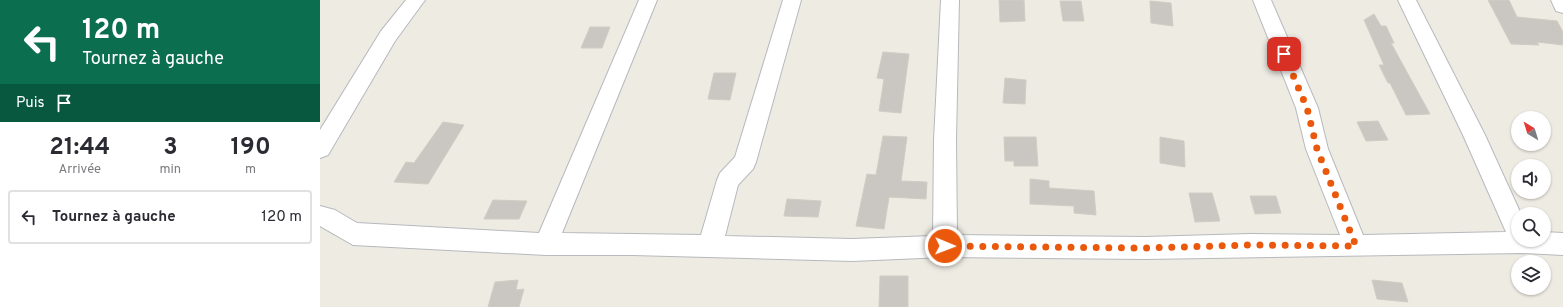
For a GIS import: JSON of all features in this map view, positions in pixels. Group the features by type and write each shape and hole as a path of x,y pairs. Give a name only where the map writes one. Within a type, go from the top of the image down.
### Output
{"street":[{"path":"320,149 388,36 416,0"},
{"path":"546,244 648,0"},
{"path":"710,246 728,180 745,162 792,0"},
{"path":"945,246 945,140 950,0"},
{"path":"1262,0 1307,108 1317,149 1356,246"},
{"path":"1407,0 1474,135 1511,218"},
{"path":"1560,0 1563,6"},
{"path":"320,216 327,217 353,234 546,244 710,246 852,250 945,246 1145,248 1250,245 1356,246 1511,238"},
{"path":"1551,242 1563,244"}],"building":[{"path":"999,0 1024,0 1025,21 1000,22"},
{"path":"1488,0 1509,0 1517,17 1557,21 1563,32 1563,45 1537,42 1539,45 1511,44"},
{"path":"1060,1 1081,1 1084,21 1063,21"},
{"path":"1150,1 1171,3 1173,26 1151,23"},
{"path":"1374,14 1381,26 1386,26 1394,43 1391,43 1430,114 1406,115 1390,83 1388,83 1379,65 1384,65 1364,20"},
{"path":"590,27 610,27 602,48 581,48"},
{"path":"883,52 909,54 901,113 879,111 884,79 877,78"},
{"path":"714,73 736,73 730,100 708,99"},
{"path":"1005,78 1026,80 1025,104 1003,103"},
{"path":"1378,121 1388,140 1366,141 1357,122"},
{"path":"443,122 464,125 428,184 394,182 406,162 414,163"},
{"path":"883,136 907,137 901,181 927,182 926,199 889,197 884,229 856,226 867,174 876,175"},
{"path":"1004,137 1036,137 1038,166 1014,166 1014,161 1005,161"},
{"path":"1160,137 1184,141 1185,167 1160,163"},
{"path":"1030,179 1049,181 1049,188 1094,191 1096,215 1074,213 1074,206 1030,204"},
{"path":"1189,193 1212,193 1220,221 1195,222"},
{"path":"1250,196 1276,196 1281,213 1255,214"},
{"path":"787,199 821,201 818,217 784,216"},
{"path":"493,200 527,201 519,219 484,219"},
{"path":"880,276 908,276 908,307 879,307"},
{"path":"518,280 516,290 524,289 519,307 488,307 495,282"},
{"path":"1372,280 1402,283 1408,302 1377,299"}],"route":[{"path":"945,246 1145,248 1250,245 1356,246 1317,149 1307,108 1284,54"}]}
